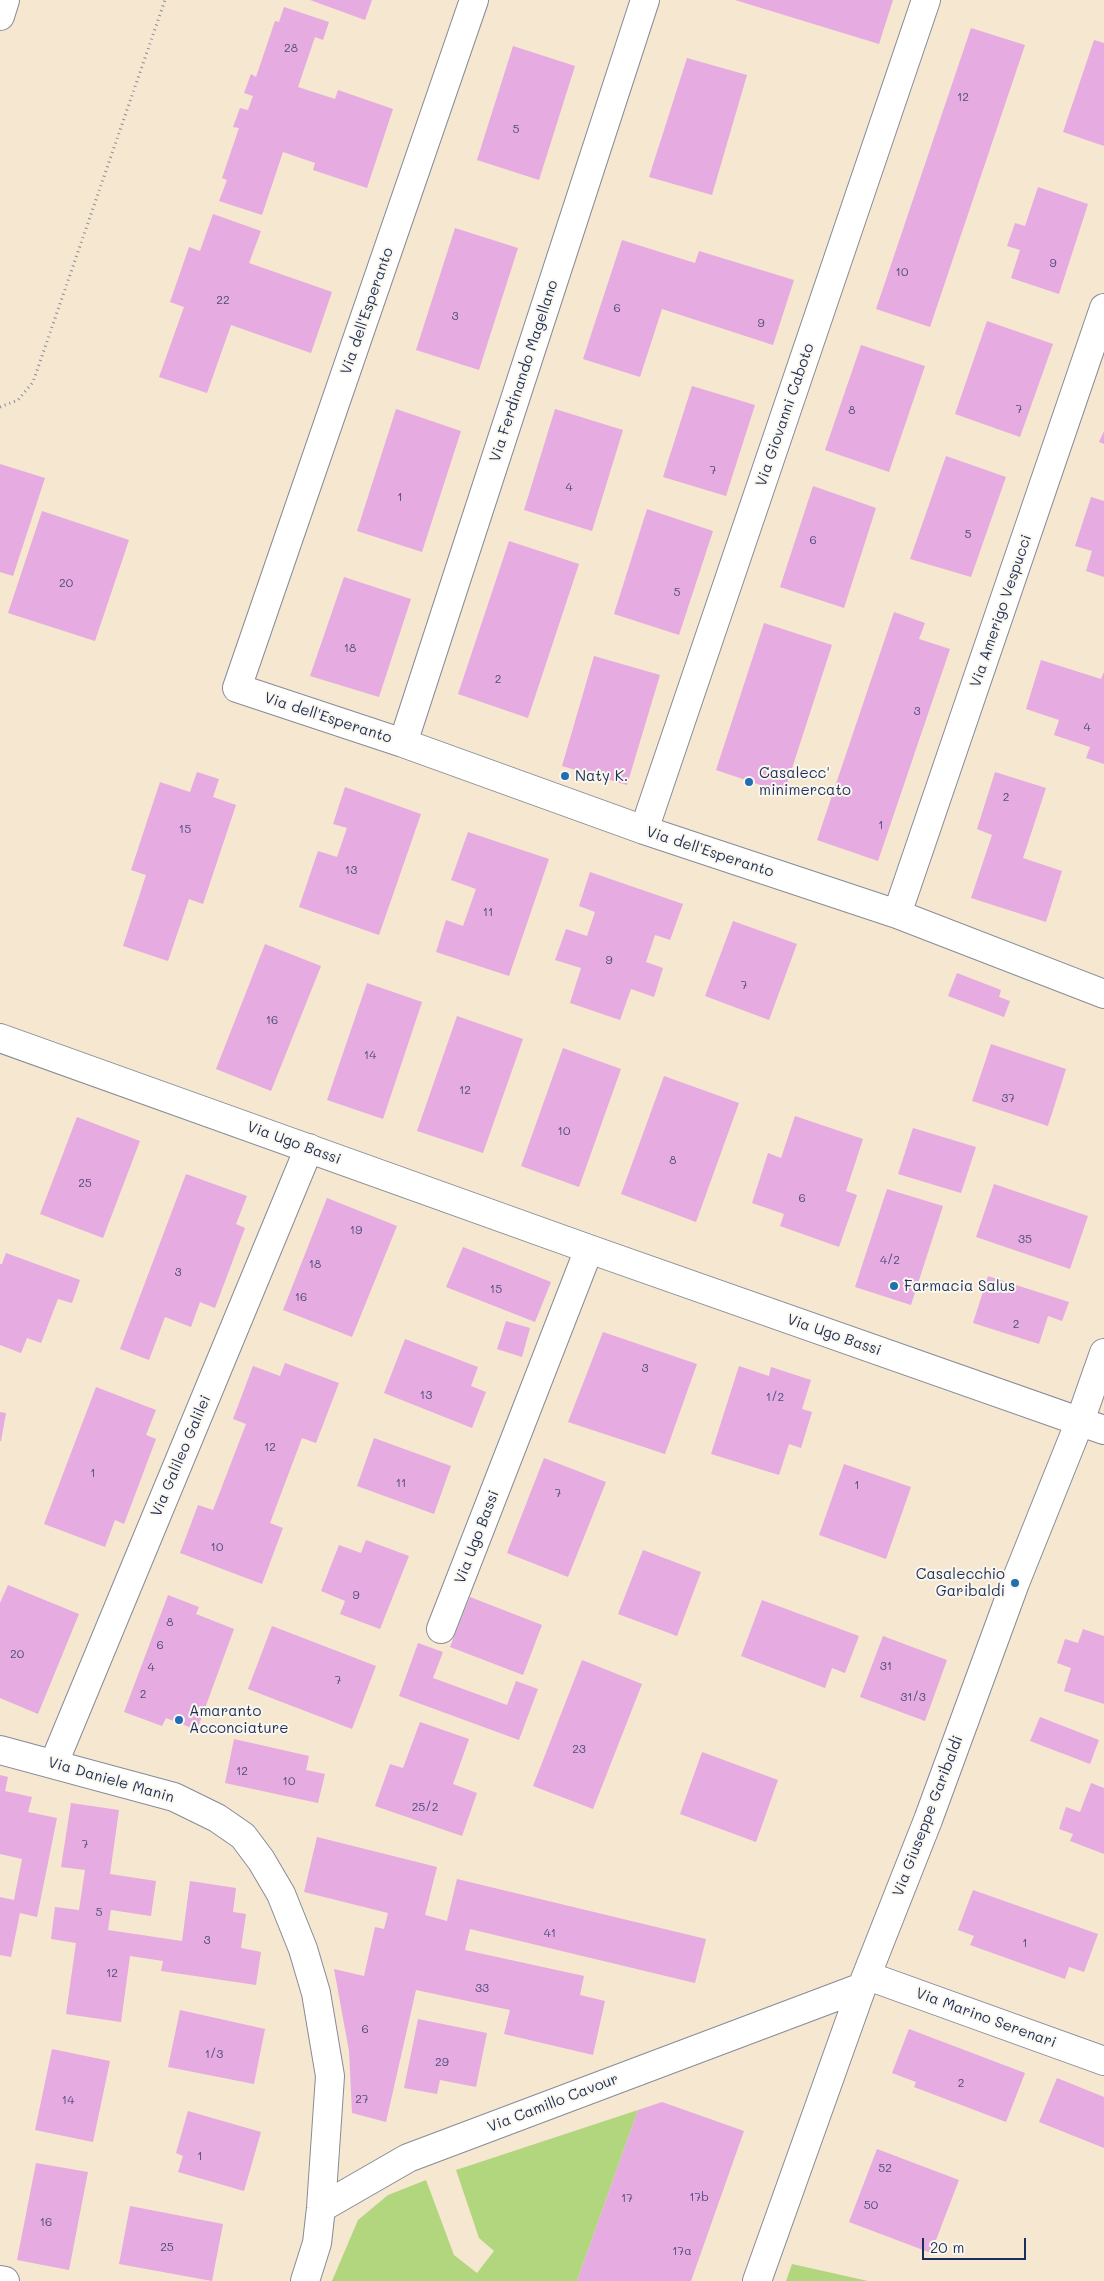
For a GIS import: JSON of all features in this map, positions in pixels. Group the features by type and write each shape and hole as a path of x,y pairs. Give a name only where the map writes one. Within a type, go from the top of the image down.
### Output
{"street":[{"path":"0,16 5,0"},
{"name":"Via dell'Esperanto","path":"474,0 237,688 403,743 644,830 897,914 1104,994"},
{"name":"Via Ferdinando Magellano","path":"403,743 646,0"},
{"name":"Via Giovanni Caboto","path":"644,830 926,0"},
{"name":"Via Amerigo Vespucci","path":"897,914 1104,308"},
{"name":"Via Ugo Bassi","path":"0,1038 589,1249 1092,1426"},
{"name":"Via Galileo Galilei","path":"54,1763 309,1148"},
{"name":"Via Ugo Bassi","path":"441,1629 589,1249"},
{"name":"Via Giuseppe Garibaldi","path":"757,2281 865,1982 1015,1583 1092,1426 1104,1352"},
{"name":"Via Daniele Manin","path":"0,1750 54,1763 174,1797 217,1818 243,1836 261,1860 281,1894 303,1949 316,1992 324,2033 330,2076 321,2208"},
{"name":"Via Marino Serenari","path":"865,1982 1104,2061"},
{"name":"Via Camillo Cavour","path":"321,2208 408,2158 865,1982"},
{"path":"305,2281 317,2242 321,2208"},
{"path":"0,2280 5,2281"}],"path":[{"path":"0,407 18,400 33,382 165,0"}],"green space":[{"path":"638,2110 577,2281 332,2281 358,2220 388,2195 426,2180 454,2255 477,2273 494,2251 479,2238 456,2170"},
{"path":"792,2264 868,2281 786,2281"}],"building":[{"path":"310,0 372,0 365,20"},
{"path":"735,0 893,0 879,44"},
{"path":"284,7 329,22 323,40 315,37 298,87 335,99 338,90 393,109 367,188 313,170 315,163 283,152 262,215 219,201 227,180 222,178 239,128 233,127 240,108 248,110 253,96 244,93 251,74 256,77 275,21 279,22"},
{"path":"971,28 1025,45 930,327 876,309"},
{"path":"1094,40 1104,43 1104,146 1063,132"},
{"path":"513,46 575,66 539,180 477,160"},
{"path":"687,58 747,75 712,195 649,177"},
{"path":"1038,187 1088,204 1059,294 1011,278 1020,250 1007,246 1015,223 1025,226"},
{"path":"213,214 261,231 249,263 332,292 311,353 231,325 207,393 159,377 184,307 170,302 189,247 200,251"},
{"path":"455,228 518,248 479,370 416,350"},
{"path":"622,240 695,263 699,251 794,280 773,345 662,309 640,377 583,359"},
{"path":"987,321 1053,344 1020,437 955,414"},
{"path":"861,345 925,366 889,472 825,450"},
{"path":"692,386 755,405 726,496 663,477"},
{"path":"396,409 461,431 422,552 357,531"},
{"path":"555,409 623,430 592,531 524,510"},
{"path":"1104,431 1104,444 1099,442"},
{"path":"946,456 1006,477 971,577 910,559"},
{"path":"0,464 45,478 13,576 0,572"},
{"path":"813,486 876,508 844,608 780,587"},
{"path":"1091,497 1104,501 1104,577 1086,571 1092,551 1075,546"},
{"path":"647,509 713,531 679,635 614,614"},
{"path":"42,511 129,540 95,641 8,613"},
{"path":"509,541 579,564 528,718 458,694"},
{"path":"344,577 411,599 379,697 310,676"},
{"path":"894,612 925,623 919,639 950,649 878,861 817,840"},
{"path":"764,623 832,645 784,793 716,770"},
{"path":"594,656 660,675 627,785 562,766"},
{"path":"1041,660 1101,679 1104,672 1104,764 1086,758 1090,747 1054,735 1059,720 1026,709"},
{"path":"197,772 219,779 213,797 236,805 203,904 189,899 168,961 123,946 146,875 131,870 160,782 190,792"},
{"path":"995,772 1046,788 1023,858 1062,871 1046,922 971,898 992,835 977,829"},
{"path":"345,787 421,814 379,935 299,907 318,851 337,857 347,828 333,824"},
{"path":"468,832 549,859 509,976 436,952 446,920 463,926 476,889 451,880"},
{"path":"590,872 683,904 670,940 655,935 646,962 663,968 654,997 631,989 620,1020 570,1003 581,968 555,960 566,929 587,936 595,912 579,906"},
{"path":"733,921 797,944 769,1020 705,996"},
{"path":"265,944 321,966 271,1091 216,1069"},
{"path":"957,973 1001,990 999,997 1010,1001 1004,1017 948,996"},
{"path":"367,983 422,1002 383,1119 327,1100"},
{"path":"457,1016 523,1039 483,1153 417,1131"},
{"path":"991,1044 1066,1069 1048,1126 972,1101"},
{"path":"563,1048 621,1069 579,1187 521,1166"},
{"path":"664,1076 739,1103 696,1222 621,1194"},
{"path":"795,1116 863,1139 846,1191 857,1195 839,1247 780,1226 784,1214 752,1203 768,1153 781,1158"},
{"path":"77,1117 140,1141 103,1238 40,1214"},
{"path":"913,1128 976,1147 961,1193 898,1174"},
{"path":"186,1174 247,1196 236,1224 245,1228 215,1308 200,1302 191,1327 165,1317 149,1360 120,1349"},
{"path":"994,1184 1088,1216 1070,1269 976,1237"},
{"path":"887,1189 943,1206 911,1305 855,1287"},
{"path":"327,1198 397,1226 352,1337 283,1310"},
{"path":"463,1247 551,1282 535,1322 446,1287"},
{"path":"6,1253 80,1280 72,1303 58,1299 41,1343 27,1338 21,1353 0,1345 0,1264 2,1264"},
{"path":"988,1276 1069,1302 1062,1321 1048,1316 1039,1344 973,1323"},
{"path":"506,1321 530,1328 522,1357 497,1349"},
{"path":"603,1332 697,1364 665,1454 568,1422"},
{"path":"405,1339 478,1367 471,1386 486,1392 472,1428 384,1393"},
{"path":"285,1363 339,1383 316,1443 302,1438 270,1523 283,1528 262,1584 180,1553 198,1505 213,1510 246,1424 233,1419 253,1366 280,1376"},
{"path":"739,1366 769,1376 771,1367 811,1380 802,1409 812,1412 801,1448 789,1444 779,1475 711,1454"},
{"path":"96,1387 156,1410 146,1435 156,1439 124,1524 115,1520 105,1547 44,1524"},
{"path":"0,1412 6,1413 1,1441 0,1441"},
{"path":"374,1438 451,1466 434,1514 357,1486"},
{"path":"544,1458 606,1482 568,1577 507,1553"},
{"path":"844,1464 911,1487 886,1559 819,1535"},
{"path":"366,1540 409,1556 380,1629 340,1614 345,1601 321,1591 339,1545 361,1553"},
{"path":"643,1550 701,1572 677,1636 618,1614"},
{"path":"8,1585 79,1614 38,1714 0,1698 0,1603"},
{"path":"168,1595 199,1607 196,1614 234,1629 197,1730 166,1718 162,1726 124,1712"},
{"path":"470,1597 542,1625 523,1675 450,1647"},
{"path":"762,1600 859,1636 845,1673 832,1668 825,1688 741,1656"},
{"path":"272,1626 376,1666 352,1729 248,1689"},
{"path":"1083,1629 1104,1636 1104,1704 1064,1691 1071,1668 1057,1663 1065,1639 1078,1643"},
{"path":"883,1636 947,1660 925,1721 860,1697"},
{"path":"418,1643 443,1652 433,1678 507,1705 516,1681 538,1689 519,1740 399,1696"},
{"path":"582,1660 642,1684 593,1809 533,1786"},
{"path":"1040,1717 1099,1740 1090,1764 1030,1741"},
{"path":"420,1722 469,1739 453,1784 477,1793 462,1836 375,1806 390,1764 403,1768"},
{"path":"234,1739 309,1756 306,1770 325,1774 318,1803 225,1783"},
{"path":"702,1752 778,1780 756,1842 680,1814"},
{"path":"0,1775 8,1777 5,1791 32,1797 28,1812 57,1818 37,1917 20,1913 11,1957 0,1955 0,1897 14,1900 22,1859 0,1854"},
{"path":"1091,1783 1104,1788 1104,1854 1070,1841 1073,1834 1059,1829 1066,1807 1080,1812"},
{"path":"71,1803 119,1810 110,1874 156,1881 151,1916 111,1910 108,1930 182,1941 190,1881 236,1888 233,1912 246,1914 241,1948 261,1952 256,1985 161,1971 163,1961 130,1956 121,2022 66,2014 76,1943 51,1939 55,1907 79,1910 85,1870 61,1867"},
{"path":"317,1837 437,1867 425,1915 447,1921 457,1879 706,1939 695,1983 470,1929 465,1950 584,1976 580,1995 605,2001 593,2055 504,2034 510,2010 416,1990 386,2122 352,2113 349,2051 334,1969 364,1976 375,1927 384,1929 388,1913 304,1892"},
{"path":"973,1890 1098,1934 1084,1972 1069,1967 1065,1979 970,1945 974,1936 958,1930"},
{"path":"180,2010 265,2029 254,2084 168,2067"},
{"path":"418,2019 487,2033 476,2087 440,2080 437,2094 404,2088"},
{"path":"909,2029 1025,2073 1006,2122 914,2087 916,2082 892,2073"},
{"path":"52,2049 110,2061 93,2142 35,2130"},
{"path":"1057,2078 1104,2097 1104,2148 1039,2122"},
{"path":"662,2102 744,2131 691,2281 577,2281 638,2110"},
{"path":"188,2111 261,2132 244,2191 178,2172 183,2156 176,2153"},
{"path":"877,2149 959,2180 931,2253 849,2222"},
{"path":"36,2163 88,2172 69,2270 17,2260"},
{"path":"130,2206 223,2224 212,2281 119,2264"}],"place":[{"name":"Naty K.","path":"565,776"},
{"name":"Casalecc' minimercato","path":"749,782"},
{"name":"Farmacia Salus","path":"894,1286"},
{"name":"Casalecchio Garibaldi","path":"1015,1583"},
{"name":"Amaranto Acconciature","path":"179,1720"}]}
